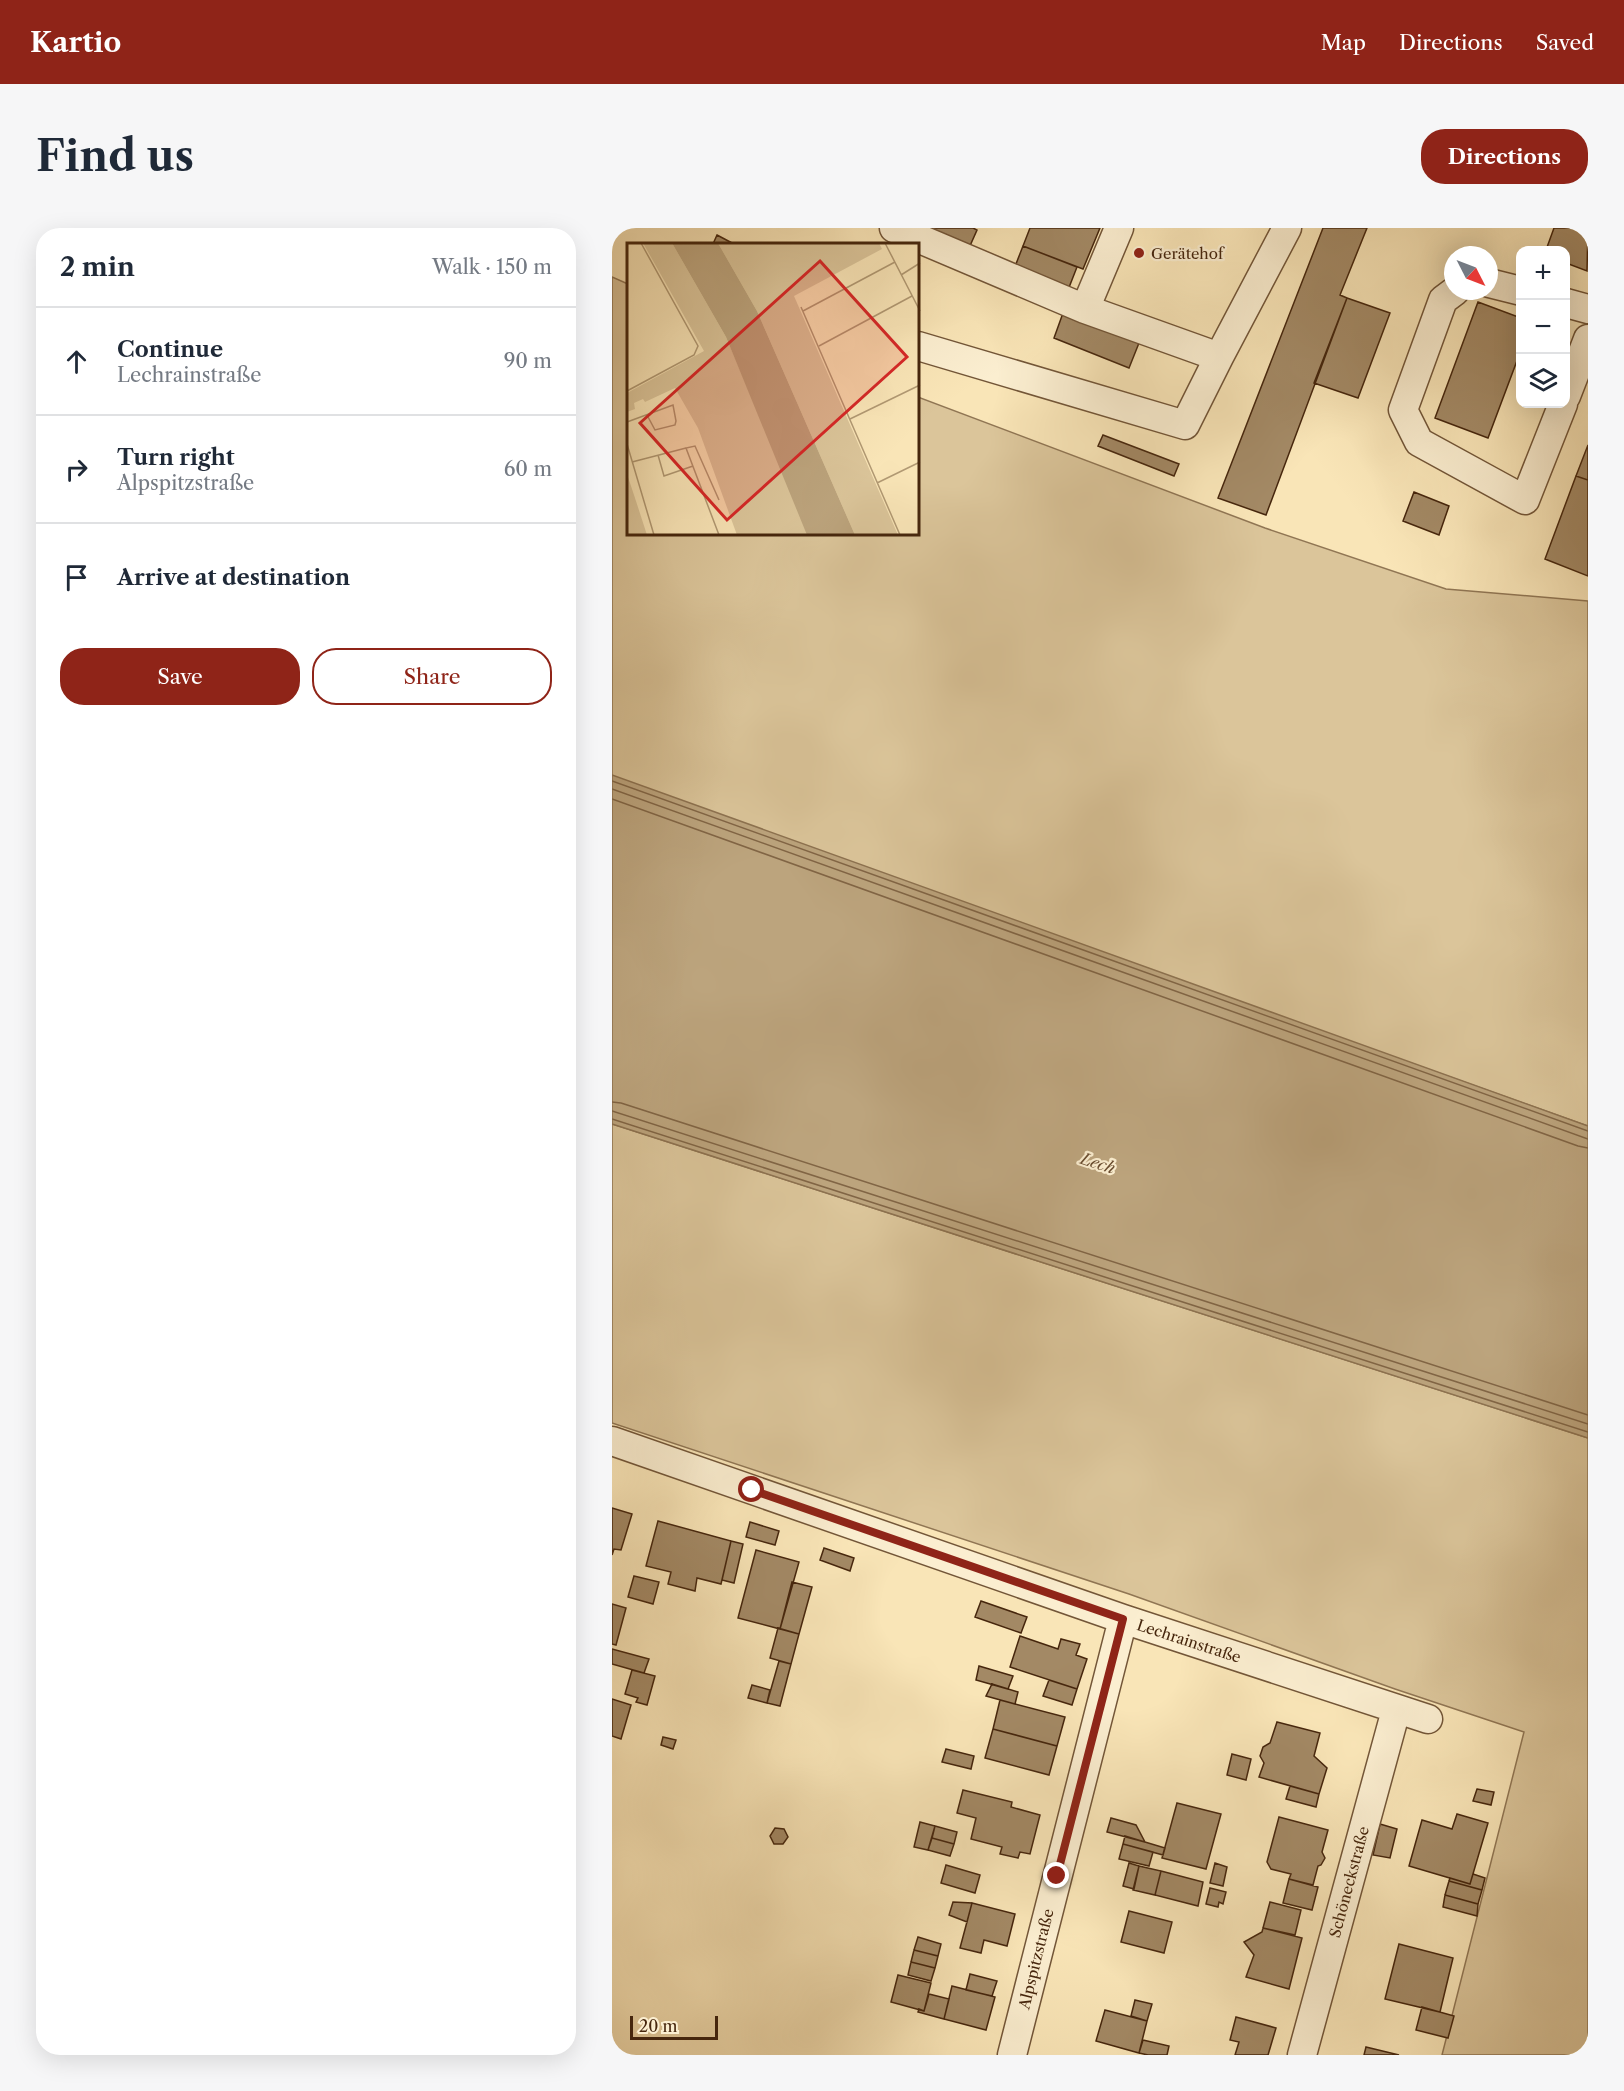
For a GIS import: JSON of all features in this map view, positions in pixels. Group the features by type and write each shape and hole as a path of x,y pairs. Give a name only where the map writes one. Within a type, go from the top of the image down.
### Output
{"street":[{"path":"894,228 1085,309 1219,357"},
{"path":"1085,309 1119,228"},
{"path":"920,347 1185,425 1287,228"},
{"path":"1498,285 1516,290"},
{"path":"1444,299 1403,410 1419,442 1525,500 1561,408"},
{"path":"1570,304 1588,309"},
{"path":"1570,386 1588,339"},
{"name":"Lechrainstraße","path":"612,1441 1123,1619 1428,1719"},
{"name":"Alpspitzstraße","path":"1012,2055 1123,1619"},
{"name":"Schöneckstraße","path":"1302,2055 1396,1710"}],"shaded area":[{"path":"612,277 627,284 627,536 920,536 920,398 1265,528 1446,589 1588,601 1588,1126 612,779"},
{"path":"612,1124 1588,1438 1588,2055 1442,2055 1524,1732 1395,1689 1129,1594 612,1423"}],"water":[{"name":"Lech","path":"612,775 1588,1126 1588,1438 612,1124"}],"building":[{"path":"924,228 973,228 977,230 969,248"},
{"path":"1030,228 1100,228 1083,269 1023,246"},
{"path":"1323,228 1367,228 1340,295 1347,298 1266,515 1218,498"},
{"path":"1554,228 1588,228 1587,271 1570,265 1570,246 1547,246"},
{"path":"717,235 732,243 713,243"},
{"path":"1023,246 1077,267 1068,290 1014,269"},
{"path":"1347,298 1390,313 1358,398 1314,383"},
{"path":"1478,302 1516,316 1516,363 1488,438 1435,418"},
{"path":"1063,313 1139,343 1129,368 1054,338"},
{"path":"1103,435 1179,464 1174,476 1098,446"},
{"path":"1588,445 1588,480 1576,476"},
{"path":"1576,476 1588,480 1588,576 1545,559"},
{"path":"1414,492 1449,506 1439,535 1403,521"},
{"path":"612,1508 632,1514 621,1550 614,1549 612,1555"},
{"path":"658,1521 731,1541 721,1584 697,1578 695,1591 668,1584 671,1572 646,1566"},
{"path":"750,1522 779,1531 775,1545 746,1537"},
{"path":"731,1541 743,1544 734,1583 722,1580"},
{"path":"824,1548 854,1558 850,1571 820,1560"},
{"path":"756,1550 799,1562 780,1629 738,1618"},
{"path":"634,1576 659,1582 653,1604 628,1597"},
{"path":"792,1582 812,1587 799,1634 780,1629"},
{"path":"981,1601 1027,1617 1021,1633 975,1617"},
{"path":"612,1604 626,1608 616,1645 612,1644"},
{"path":"778,1628 799,1634 791,1664 770,1658"},
{"path":"1020,1636 1058,1649 1061,1639 1080,1644 1076,1655 1087,1659 1077,1689 1010,1667"},
{"path":"612,1649 649,1659 644,1673 612,1664"},
{"path":"779,1661 791,1664 780,1706 767,1703"},
{"path":"979,1666 1013,1676 1008,1689 976,1680"},
{"path":"632,1670 655,1676 647,1705 636,1702 638,1698 625,1694"},
{"path":"1049,1680 1077,1689 1072,1705 1043,1696"},
{"path":"992,1684 1018,1692 1015,1704 986,1696"},
{"path":"752,1685 770,1690 767,1703 748,1698"},
{"path":"612,1699 631,1705 621,1739 612,1736"},
{"path":"1000,1700 1065,1717 1057,1746 993,1729"},
{"path":"1277,1722 1320,1733 1314,1756 1327,1768 1319,1794 1259,1777 1264,1763 1260,1756 1263,1747 1270,1743"},
{"path":"993,1729 1057,1746 1049,1775 985,1758"},
{"path":"663,1737 676,1740 673,1749 661,1745"},
{"path":"946,1749 974,1756 971,1769 942,1762"},
{"path":"1232,1754 1251,1759 1246,1780 1227,1775"},
{"path":"1290,1786 1319,1794 1316,1807 1286,1799"},
{"path":"1477,1789 1494,1792 1491,1805 1473,1801"},
{"path":"963,1790 1012,1802 1011,1807 1040,1815 1030,1854 1020,1852 1018,1858 1000,1854 1002,1847 971,1839 976,1818 957,1813"},
{"path":"1177,1803 1221,1814 1206,1869 1162,1858"},
{"path":"1457,1814 1488,1823 1470,1884 1409,1866 1422,1820 1452,1829"},
{"path":"1279,1817 1328,1830 1322,1852 1325,1858 1318,1866 1313,1885 1289,1879 1291,1874 1271,1869 1267,1862"},
{"path":"1111,1818 1136,1825 1145,1842 1107,1832"},
{"path":"920,1822 935,1826 928,1850 914,1847"},
{"path":"1380,1824 1397,1829 1390,1858 1373,1855"},
{"path":"935,1826 957,1832 954,1844 932,1838"},
{"path":"775,1828 784,1829 788,1837 783,1844 774,1844 770,1836"},
{"path":"1125,1836 1165,1848 1163,1855 1123,1844"},
{"path":"932,1838 954,1844 950,1856 928,1850"},
{"path":"1123,1844 1153,1852 1149,1866 1119,1859"},
{"path":"1129,1863 1139,1866 1134,1889 1123,1886"},
{"path":"1215,1863 1227,1867 1223,1886 1210,1883"},
{"path":"946,1865 980,1875 975,1893 941,1883"},
{"path":"1139,1866 1161,1871 1155,1895 1133,1890"},
{"path":"1161,1871 1203,1882 1198,1906 1155,1895"},
{"path":"1473,1874 1485,1878 1482,1890 1449,1881 1450,1878 1470,1884"},
{"path":"1289,1879 1318,1887 1312,1910 1283,1903"},
{"path":"1449,1881 1482,1890 1478,1904 1445,1895"},
{"path":"1210,1888 1226,1892 1223,1904 1219,1902 1218,1907 1206,1904"},
{"path":"1445,1895 1478,1904 1477,1916 1443,1907"},
{"path":"953,1902 972,1903 967,1922 949,1915"},
{"path":"1270,1902 1301,1910 1295,1935 1263,1928"},
{"path":"972,1903 1015,1914 1007,1946 984,1940 981,1953 960,1948"},
{"path":"1129,1911 1172,1922 1164,1953 1121,1942"},
{"path":"1263,1928 1302,1938 1289,1989 1246,1977 1254,1955 1244,1942 1262,1932"},
{"path":"918,1937 941,1944 938,1956 914,1950"},
{"path":"1399,1944 1453,1958 1440,2012 1385,1999"},
{"path":"914,1950 938,1956 935,1968 911,1962"},
{"path":"911,1962 935,1968 931,1981 908,1975"},
{"path":"970,1974 997,1981 992,1996 966,1990"},
{"path":"898,1975 931,1983 924,2011 891,2002"},
{"path":"952,1986 995,1997 986,2030 944,2019"},
{"path":"929,1994 949,1999 944,2019 918,2012 919,2009 924,2011"},
{"path":"1135,2000 1152,2004 1147,2021 1131,2016"},
{"path":"1422,2007 1454,2016 1448,2038 1416,2030"},
{"path":"1105,2010 1147,2021 1139,2053 1096,2041"},
{"path":"1236,2017 1276,2028 1268,2055 1235,2055 1239,2042 1230,2040"},
{"path":"1143,2040 1169,2046 1167,2055 1139,2053"},
{"path":"1366,2047 1399,2055 1364,2055"}],"place":[{"name":"Gerätehof","path":"1139,253"}],"route":[{"path":"752,1490 1123,1619 1057,1876"}]}
